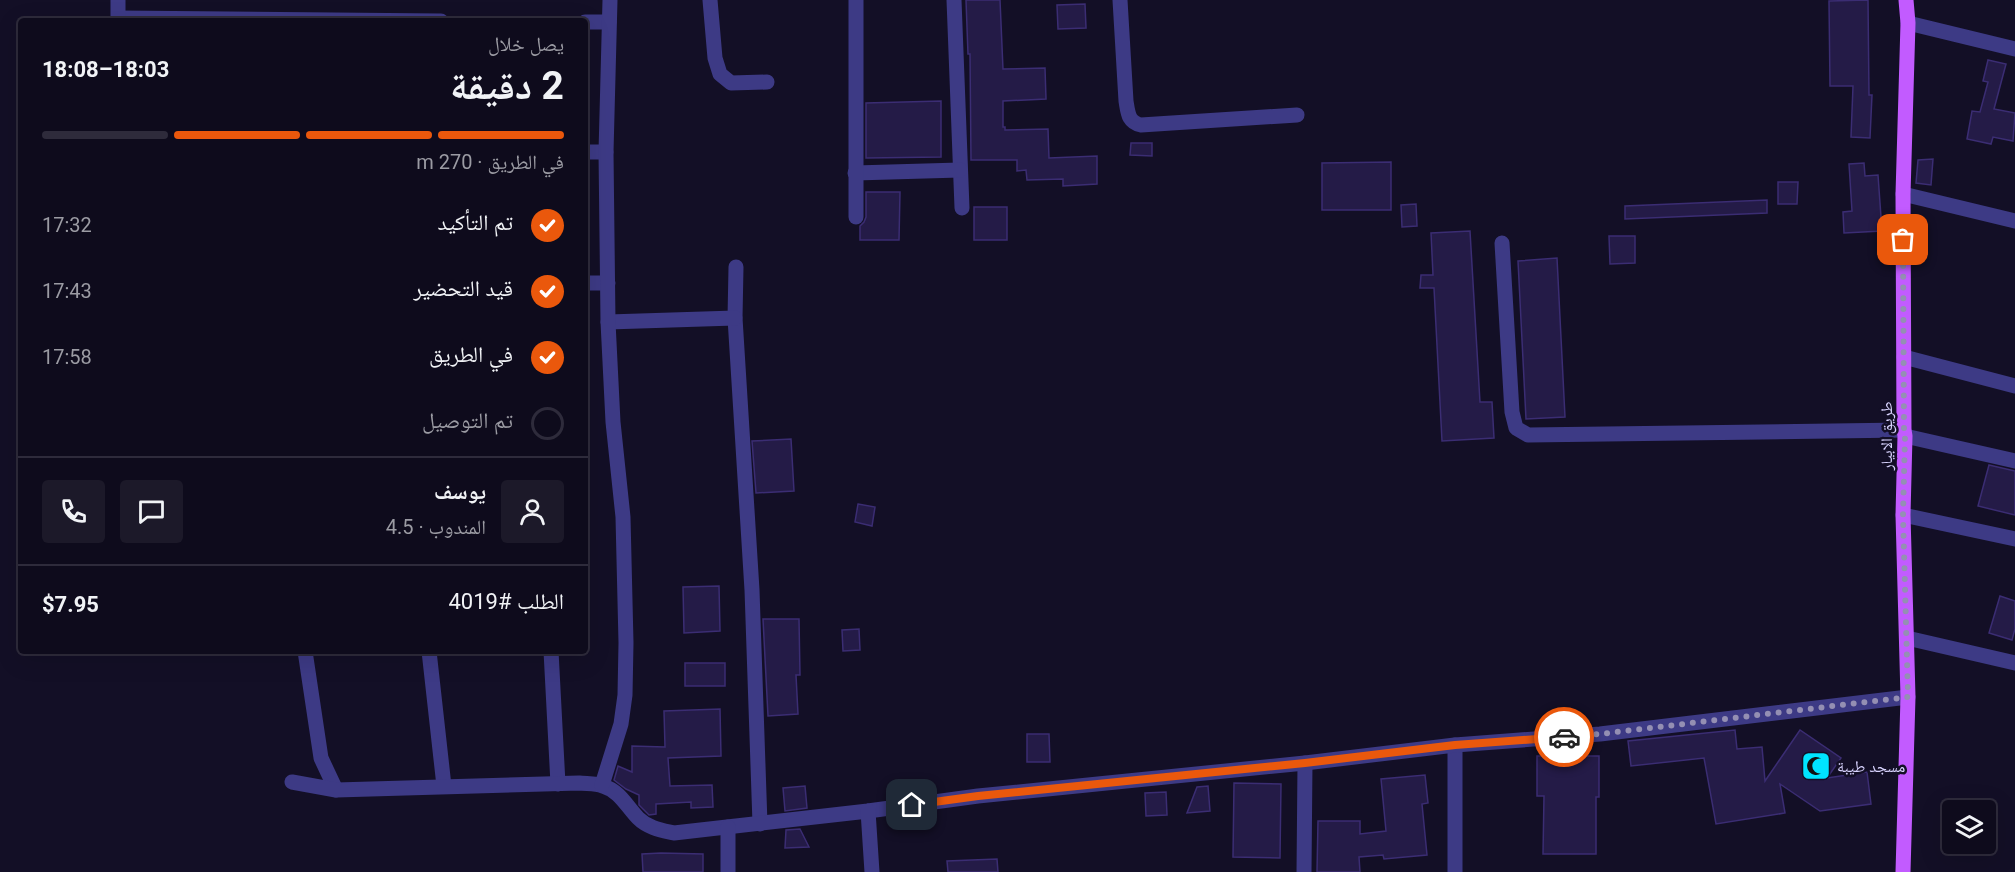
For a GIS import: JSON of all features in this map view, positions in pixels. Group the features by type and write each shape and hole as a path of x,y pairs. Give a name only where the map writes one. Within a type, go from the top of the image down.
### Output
{"main road":[{"name":"طريق الابيار","path":"1903,872 1908,697 1903,515 1903,194 1908,23 1906,0"}],"street":[{"path":"118,0 118,18"},
{"path":"602,785 621,724 625,695 626,592 623,517 613,422 608,322 606,152 610,0"},
{"path":"710,0 715,58 720,74 731,83 767,82"},
{"path":"856,0 856,217"},
{"path":"954,0 962,208"},
{"path":"1120,0 1126,101 1129,118 1134,123 1141,125 1297,115"},
{"path":"588,22 609,22"},
{"path":"1908,23 2015,49"},
{"path":"588,152 606,152"},
{"path":"855,174 960,170"},
{"path":"1903,194 2015,221"},
{"path":"1502,243 1512,411 1516,428 1528,435 1904,433 2015,461"},
{"path":"735,267 735,318 752,590 760,824"},
{"path":"588,283 608,284"},
{"path":"608,322 735,318"},
{"path":"1904,357 2015,386"},
{"path":"1903,515 2015,539"},
{"path":"1906,638 2015,663"},
{"path":"305,654 321,758 336,790"},
{"path":"429,654 444,786"},
{"path":"551,654 558,784"},
{"path":"292,782 336,790 444,786 602,785 627,804 639,819 653,828 674,833 978,796 1305,763 1455,745 1600,734 1908,697"},
{"path":"1455,745 1455,872"},
{"path":"1304,872 1305,763"},
{"path":"868,811 872,872"},
{"path":"728,827 729,872"}],"building":[{"path":"966,0 1000,0 1003,69 1045,68 1046,99 1003,101 1005,130 1048,129 1049,158 1097,156 1097,184 1063,186 1063,179 1027,180 1026,170 1017,171 1017,160 971,160 970,54 968,54"},
{"path":"1868,0 1869,95 1872,95 1870,138 1851,137 1853,86 1830,86 1829,1"},
{"path":"1085,4 1086,28 1058,29 1057,5"},
{"path":"1988,60 2006,64 1994,109 2015,113 2013,141 1993,137 1991,144 1967,139 1972,111 1980,112 1988,82 1983,81"},
{"path":"941,101 941,157 866,158 866,103"},
{"path":"1131,143 1152,143 1152,156 1130,155"},
{"path":"1933,159 1931,185 1916,183 1918,160"},
{"path":"1391,162 1391,210 1322,210 1322,163"},
{"path":"1864,163 1865,176 1878,175 1882,231 1844,233 1843,212 1852,211 1849,164"},
{"path":"1778,182 1798,182 1797,204 1778,204"},
{"path":"866,192 900,192 899,240 860,240 860,226 866,217"},
{"path":"1767,200 1767,213 1625,219 1625,206"},
{"path":"1416,204 1417,226 1402,227 1401,205"},
{"path":"974,207 1007,207 1007,240 974,240"},
{"path":"1470,231 1480,402 1492,402 1494,438 1442,441 1434,288 1420,288 1421,275 1433,275 1431,233"},
{"path":"1609,236 1635,236 1635,263 1610,264"},
{"path":"1557,258 1565,417 1526,419 1518,261"},
{"path":"791,439 794,491 756,493 752,441"},
{"path":"1989,465 2015,471 2015,515 1978,506"},
{"path":"858,504 875,507 872,526 855,522"},
{"path":"719,586 720,631 684,633 683,587"},
{"path":"2000,596 2015,601 2015,629 2012,640 1989,633"},
{"path":"763,619 799,619 800,675 796,675 798,714 768,716"},
{"path":"859,629 860,650 843,651 842,630"},
{"path":"685,663 725,663 725,686 685,686"},
{"path":"720,709 721,756 668,758 670,786 712,785 713,807 691,808 691,802 656,804 656,814 649,815 639,805 639,795 614,780 618,766 632,772 632,746 665,747 664,711"},
{"path":"1735,730 1737,749 1762,747 1765,781 1800,730 1841,758 1827,778 1867,772 1871,804 1820,811 1780,784 1785,813 1716,824 1704,758 1631,766 1628,741"},
{"path":"1027,734 1049,734 1050,762 1027,762"},
{"path":"1537,756 1599,756 1596,854 1543,854 1544,796 1537,796"},
{"path":"1425,775 1428,803 1422,804 1427,855 1384,859 1383,855 1359,857 1360,872 1317,872 1318,821 1360,821 1360,834 1386,831 1381,779"},
{"path":"1234,783 1281,784 1280,858 1233,857"},
{"path":"805,786 807,808 785,811 783,788"},
{"path":"1208,786 1210,811 1187,813 1197,787"},
{"path":"1166,792 1167,815 1146,816 1145,793"},
{"path":"800,829 809,847 785,848 786,830"},
{"path":"642,854 703,854 703,872 643,872"},
{"path":"997,859 998,872 948,872 947,861"}],"way so far":[{"path":"1564,737 1908,697 1903,515 1905,436 1903,240"}],"place":[{"name":"مسجد طيبة","path":"1816,766"}],"route":[{"path":"912,805 1455,745 1564,737"}]}
